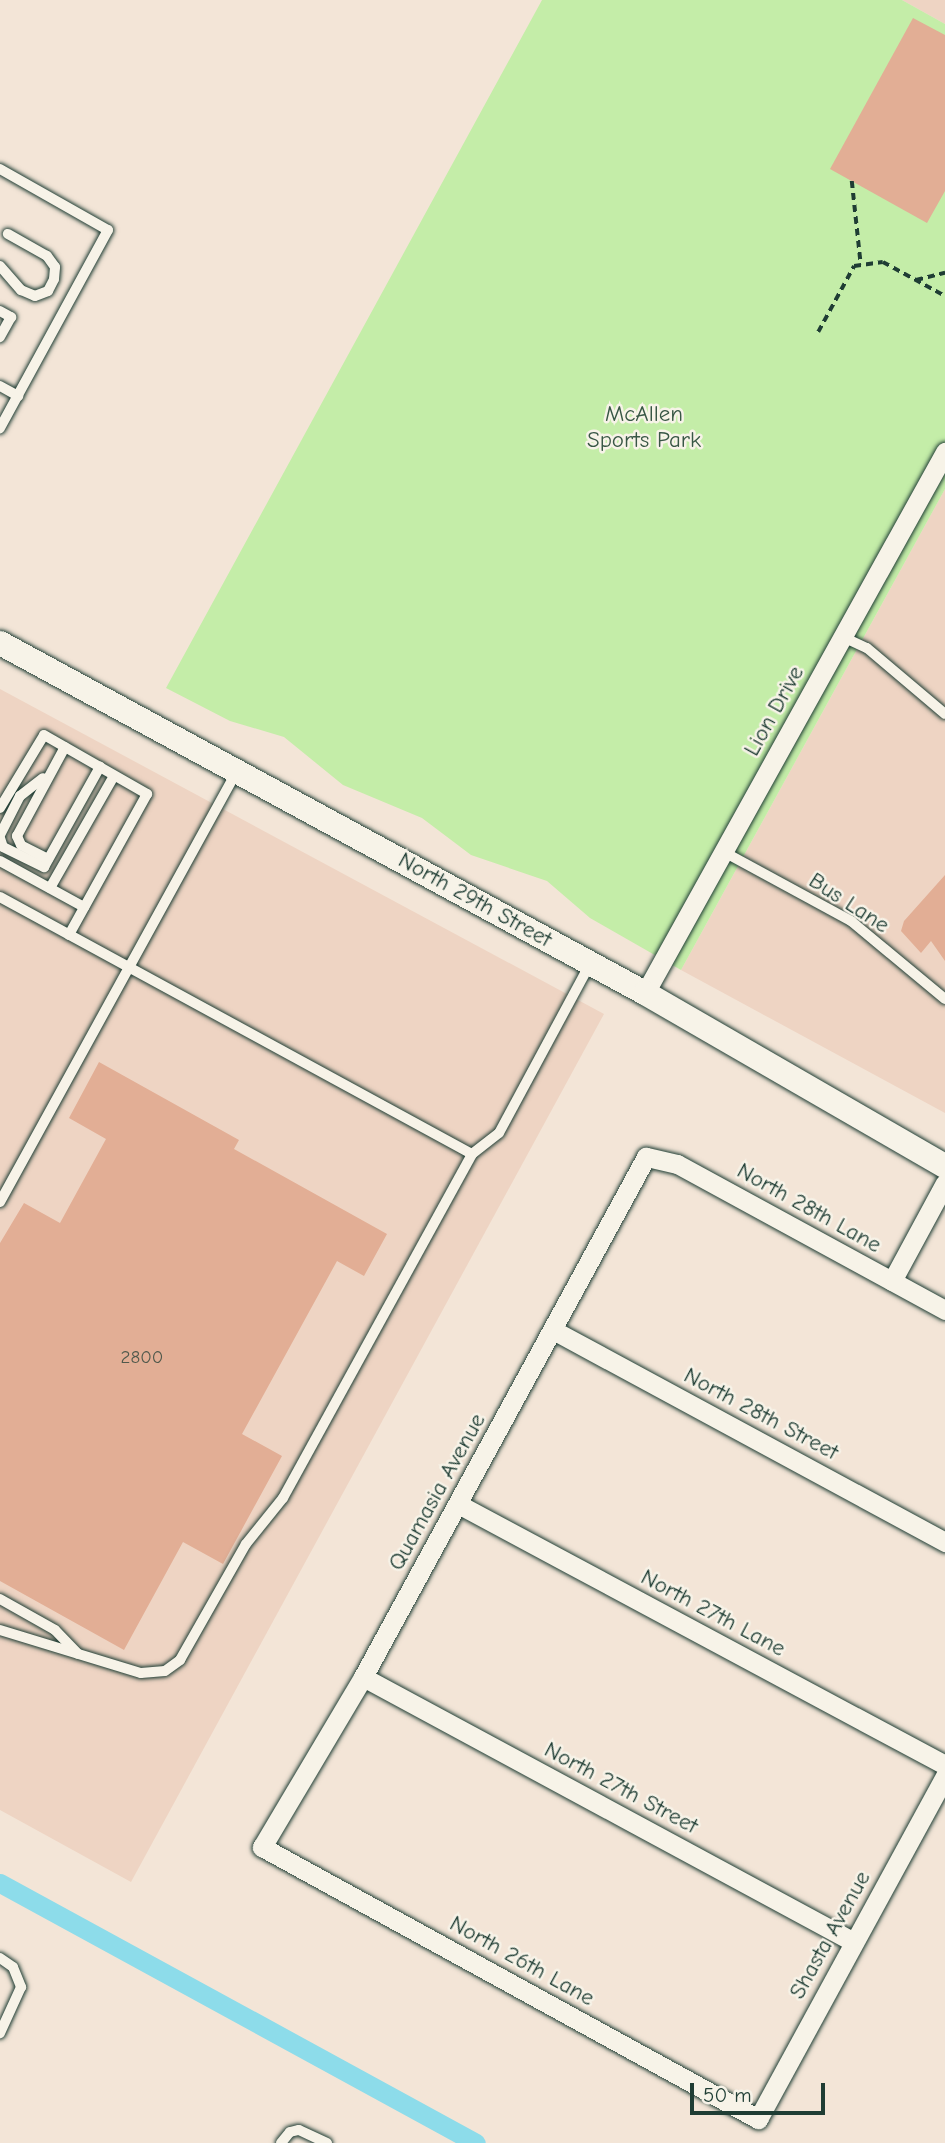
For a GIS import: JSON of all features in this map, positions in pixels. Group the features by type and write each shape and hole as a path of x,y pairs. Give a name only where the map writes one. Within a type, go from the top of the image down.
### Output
{"street":[{"name":"Lion Drive","path":"645,993 945,452"},
{"name":"North 29th Street","path":"0,642 645,993 945,1166"},
{"name":"North 28th Lane","path":"646,1157 677,1164 945,1310"},
{"name":"Quamasia Avenue","path":"262,1847 363,1677 646,1157"},
{"path":"892,1281 945,1183"},
{"name":"North 28th Street","path":"553,1330 945,1542"},
{"name":"North 27th Lane","path":"458,1504 945,1765"},
{"name":"North 27th Street","path":"363,1677 854,1942"},
{"name":"Shasta Avenue","path":"758,2119 945,1776"},
{"name":"North 26th Lane","path":"262,1847 758,2119"}],"lane":[{"path":"0,169 108,230 0,428"},
{"path":"0,267 21,290 35,296 48,291 54,279 55,268 47,256 8,234"},
{"path":"0,311 10,317 0,337"},
{"path":"0,386 18,396"},
{"path":"843,637 867,649 945,714"},
{"path":"0,808 44,735 146,794 69,935"},
{"path":"48,859 22,845 17,836 65,747"},
{"path":"49,774 20,796 0,836 3,847 44,867 100,767"},
{"path":"0,1202 237,771"},
{"path":"50,888 114,776"},
{"name":"Bus Lane","path":"724,852 851,921 945,999"},
{"path":"0,861 84,907"},
{"path":"0,897 472,1154"},
{"path":"0,1630 153,1674 166,1671 188,1650 246,1544 283,1498 472,1154 499,1133 590,963"},
{"path":"0,1599 55,1630 79,1654"},
{"path":"0,1958 13,1967 21,1987 0,2032"},
{"path":"281,2143 290,2132 299,2130 327,2143"}],"path":[{"path":"852,181 860,265"},
{"path":"818,332 854,266 883,262 945,296"},
{"path":"916,280 945,273"}],"shaded area":[{"path":"902,0 945,0 945,24"},
{"path":"945,489 945,1113 681,970"},
{"path":"0,689 604,1014 131,1882 0,1810"}],"green space":[{"name":"McAllen Sports Park","path":"542,0 902,0 945,24 945,489 681,970 590,918 547,881 471,855 422,818 343,785 284,737 230,721 166,688"}],"building":[{"path":"913,18 945,35 945,191 927,223 830,169"},
{"path":"945,875 945,961 931,941 921,953 901,931 904,921"},
{"path":"99,1062 239,1140 234,1149 387,1234 364,1276 337,1261 242,1434 282,1456 223,1564 183,1542 124,1650 0,1581 0,1243 24,1203 60,1223 106,1139 69,1118"}],"waterway":[{"path":"0,1883 476,2143"}]}
